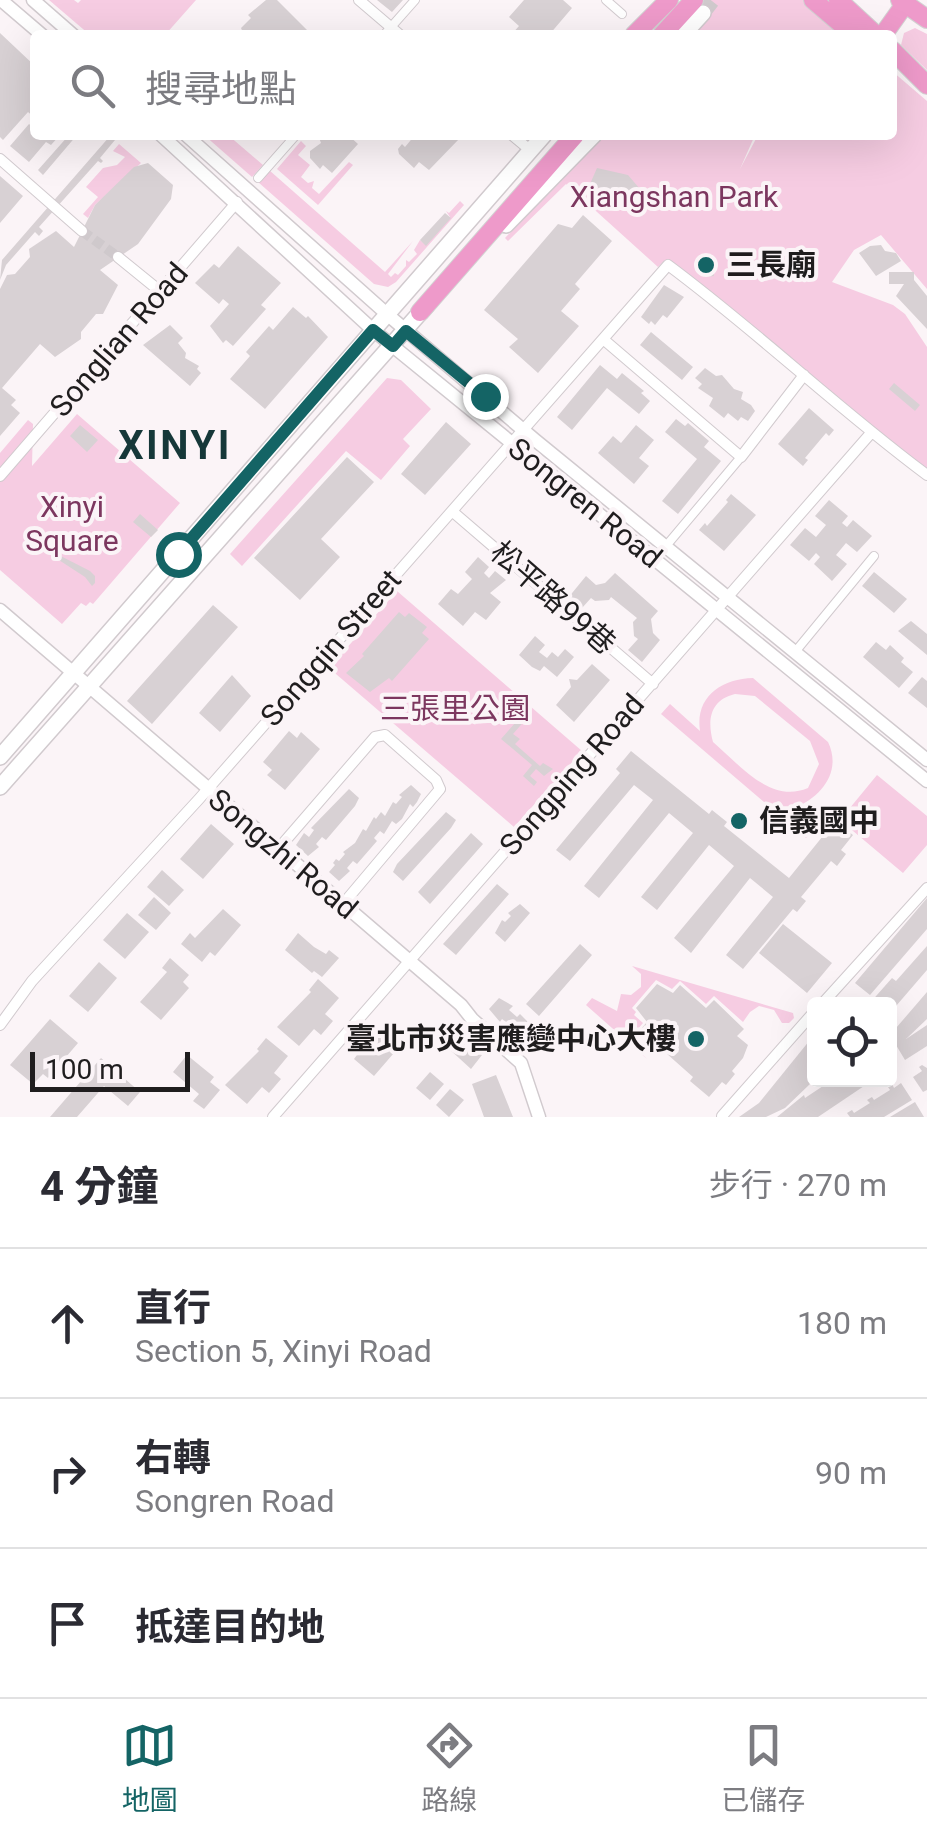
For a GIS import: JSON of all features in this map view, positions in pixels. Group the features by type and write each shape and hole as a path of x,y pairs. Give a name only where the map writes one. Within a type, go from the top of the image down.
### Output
{"highway":[{"path":"638,30 669,0"},
{"path":"824,2 871,30"},
{"path":"824,2 849,30"},
{"path":"883,30 903,2 927,19"},
{"path":"668,30 698,6"},
{"path":"897,55 927,86"},
{"path":"897,66 927,86"},
{"path":"420,312 571,140"}],"main road":[{"path":"637,30 661,0"},
{"path":"686,30 698,6"},
{"path":"0,757 539,140"},
{"path":"0,787 420,312 589,140"}],"street":[{"path":"0,0 36,30"},
{"path":"33,0 67,30"},
{"path":"360,0 390,30"},
{"path":"393,30 414,0"},
{"path":"606,0 622,14"},
{"name":"Songren Road","path":"167,140 373,330 927,781"},
{"name":"Songren Road","path":"192,140 406,331 927,760"},
{"path":"258,178 292,140"},
{"path":"518,140 530,150"},
{"path":"0,159 82,230"},
{"name":"Songlian Road","path":"0,476 237,202"},
{"path":"118,258 161,292"},
{"name":"Songqin Street","path":"0,1024 32,981 207,790 668,265 804,374"},
{"path":"603,339 741,457"},
{"path":"666,546 804,374 870,433 927,474"},
{"name":"Songping Road","path":"273,1117 870,433"},
{"name":"松平路99巷","path":"453,512 653,684"},
{"path":"795,652 874,556"},
{"name":"Songzhi Road","path":"0,610 410,961 521,1064 539,1117"},
{"path":"279,848 375,737 384,735 436,780 440,789 343,904"},
{"path":"828,997 927,888"},
{"path":"721,1117 807,1020"}],"green space":[{"path":"49,0 196,0 169,30 84,30"},
{"path":"705,0 805,0 841,30 693,30 697,8"},
{"path":"915,28 927,34 927,70 901,45 904,33"},
{"name":"Xiangshan Park","path":"897,75 927,101 927,289 881,235 854,250 832,282 893,305 905,314 927,347 927,470 665,260 658,267 566,184 508,241 505,238 599,140 753,140 740,169 755,140 897,140"},
{"path":"210,140 234,140 263,165 252,177"},
{"path":"301,141 306,146 298,155 310,165 301,177 308,183 314,181 312,188 319,194 349,162 353,165 318,205 277,169"},
{"path":"119,144 141,163 95,205 88,218 83,214 98,197 86,187 103,168 117,165 125,157 113,151"},
{"path":"269,170 385,272 413,241 388,274 391,277 398,275 406,260 409,262 417,254 414,250 420,240 426,245 450,217 446,211 449,213 460,201 464,205 388,287 374,284 258,182"},
{"path":"387,378 401,380 431,409 403,439 410,446 381,480 346,451 242,566 230,554"},
{"name":"Xinyi Square","path":"77,414 180,503 93,604 81,603 62,624 0,570 0,453 28,420 33,424 32,466"},
{"name":"三張里公園","path":"397,591 582,751 514,827 329,668"},
{"path":"753,678 828,742 833,763 827,782 813,797 794,808 816,826 806,838 661,714 670,704 700,731 706,700 721,686","holes":["735,694 755,696 810,741 819,764 808,788 794,792 768,787 713,742 710,726 715,706"]},
{"path":"877,775 927,816 927,845 903,873 840,820"},
{"path":"632,966 793,1013 794,1018 782,1023 774,1010 759,1006 743,1022 714,996 706,1004 680,981 672,989 656,980 632,1008 643,1023 637,1030 629,1024 621,1033 647,1059 586,1005 592,998 617,1011 621,994 631,995 641,987 641,974"}],"building":[{"path":"266,0 277,0 307,30 242,30 251,18 248,15"},
{"path":"377,0 403,0 392,12"},
{"path":"524,0 563,0 572,8 553,30 515,30 519,26 509,17"},
{"path":"0,33 30,61 30,114 3,140"},
{"path":"29,124 30,140 56,140 51,145 46,142 29,162 10,146"},
{"path":"65,140 73,140 43,175 38,170"},
{"path":"107,140 115,140 100,158 103,161 98,161 39,227 43,231 39,236 35,232 6,265 0,280 2,260"},
{"path":"320,140 354,140 358,144 332,173 323,165 320,169 310,158 310,151"},
{"path":"411,140 458,140 429,170 419,162 414,168 399,154 402,144 405,147"},
{"path":"148,163 173,185 171,199 138,244 100,270 118,285 103,314 96,314 81,332 81,339 55,357 40,344 2,388 16,400 11,405 20,413 0,436 0,289 7,275 15,274 30,257 29,249 56,231 74,247 95,205 134,167"},
{"path":"597,168 628,175 640,189 626,200 590,184"},
{"path":"0,176 23,196 0,223"},
{"path":"445,213 451,218 426,246 420,240"},
{"path":"583,215 612,241 575,284 580,289 561,311 579,326 538,373 509,347 518,339 484,310 558,224 572,228"},
{"path":"881,245 885,251 896,253 901,261 876,276 859,253"},
{"path":"238,246 281,283 261,305 266,309 233,346 226,340 223,343 210,326 229,304 223,299 219,304 195,283 214,264 219,268"},
{"name":"三長廟","path":"711,254 714,276 704,277 704,268 699,265 705,263 705,255"},
{"path":"889,272 914,272 914,280 927,296 927,329 896,296 904,284 889,284"},
{"path":"664,285 684,297 667,318 663,315 655,325 651,321 649,324 641,317"},
{"path":"293,307 328,337 265,409 230,379 250,356 246,352"},
{"path":"170,325 183,338 178,343 186,353 185,358 199,366 201,373 190,386 143,345"},
{"path":"651,332 693,367 682,380 640,345"},
{"path":"600,365 617,379 622,373 650,401 639,414 607,388 572,430 557,417"},
{"path":"705,368 716,376 722,375 734,389 743,392 741,399 755,411 748,421 741,417 738,421 728,413 724,418 709,406 713,398 698,388 702,384 695,378"},
{"path":"894,383 920,405 915,411 889,389"},
{"path":"809,408 834,430 829,436 826,433 803,466 778,444"},
{"path":"676,419 685,426 688,423 709,441 704,447 721,461 678,514 662,501 697,459 665,432"},
{"path":"446,422 471,444 425,495 401,474"},
{"path":"80,425 98,440 87,452 70,436"},
{"path":"636,425 654,440 639,458 649,466 634,484 598,453 613,436 621,443"},
{"path":"347,457 374,482 321,539 340,557 300,600 254,558"},
{"path":"731,494 756,515 724,551 699,530 705,523 707,526"},
{"path":"829,500 848,516 842,523 847,527 853,520 872,536 857,552 846,543 836,555 847,564 832,581 814,564 820,557 816,553 809,561 790,545 805,528 816,537 826,525 815,516"},
{"path":"140,514 158,530 151,537 133,522"},
{"path":"43,547 90,571 95,583 92,586"},
{"path":"478,557 489,567 484,573 489,578 495,571 506,580 490,593 501,602 486,620 475,612 463,626 438,604 451,589 458,594 472,579 465,572"},
{"path":"874,572 907,599 894,613 862,586"},
{"path":"615,573 658,611 651,619 653,633 660,640 642,662 628,650 638,639 633,622 637,618 611,597 595,601 591,598 582,608 568,598 586,576 596,585 605,583"},
{"path":"213,605 238,627 152,724 127,701"},
{"path":"399,612 405,617 409,613 427,627 422,633 429,639 392,681 389,678 370,692 346,673"},
{"path":"911,621 927,634 927,655 898,631"},
{"path":"535,636 545,645 539,652 547,658 552,652 558,657 565,649 574,657 557,677 544,666 540,671 532,667 519,655"},
{"path":"876,642 886,650 890,645 913,672 899,688 863,657"},
{"path":"592,664 610,680 574,722 556,705 571,687 569,679 577,680"},
{"path":"232,675 251,696 220,732 199,713"},
{"path":"922,677 927,681 927,708 908,693"},
{"path":"523,714 527,718 513,734 520,739 515,744 540,766 543,763 553,769 544,776 536,769 530,776 537,782 534,786 523,776 532,765 501,739"},
{"path":"289,731 297,738 301,732 320,749 285,790 267,775 272,770 263,762"},
{"path":"631,751 709,814 712,810 727,822 724,826 789,878 835,821 853,835 841,850 846,854 837,866 831,861 801,897 806,901 797,912 793,909 743,969 726,955 773,897 750,878 691,953 674,938 734,866 709,845 657,910 641,897 693,833 669,813 599,898 584,886 653,800 634,785 570,861 556,850 620,773 616,769"},
{"path":"411,785 421,794 417,802 413,807 410,804 396,824 392,821 384,834 380,831 374,838 377,841 357,864 353,861 347,868 350,871 339,881 329,872 336,859 339,861 374,817 381,812 385,816"},
{"path":"349,789 359,798 355,806 308,856 296,845 304,833 309,837 314,830 311,828"},
{"path":"446,812 456,820 403,881 393,872 397,864"},
{"path":"211,824 234,844 203,879 180,859"},
{"path":"471,833 483,844 430,904 418,892"},
{"path":"162,870 184,890 169,906 147,887"},
{"path":"497,884 509,894 456,955 443,944"},
{"path":"154,897 171,913 156,930 138,915"},
{"path":"927,898 927,929 870,995 855,983"},
{"path":"520,904 530,913 505,942 495,933 502,920 505,922 511,916 508,913"},
{"path":"223,909 241,925 215,956 210,952 202,962 181,944 190,933 195,938"},
{"path":"127,913 149,932 125,959 103,940"},
{"path":"783,924 832,963 807,993 759,953"},
{"path":"298,933 314,947 326,954 329,950 339,958 322,977 285,950"},
{"path":"580,944 592,955 539,1016 526,1004"},
{"path":"927,946 927,970 897,1005 897,997 875,997 892,978 896,981"},
{"path":"170,958 189,975 183,982 189,988 161,1020 140,1002 167,972 162,968"},
{"path":"99,962 117,978 88,1012 69,996"},
{"path":"318,979 339,998 325,1014 333,1021 321,1035 314,1029 299,1046 277,1027 311,992"},
{"name":"臺北市災害應變中心大樓","path":"657,984 673,993 680,985 706,1008 714,1000 744,1029 737,1036 748,1045 732,1071 735,1074 709,1097 690,1081 693,1077 640,1030 647,1022 636,1008"},
{"path":"927,992 927,1019 906,1039 927,1025 927,1046 905,1060 897,1047 897,1027"},
{"path":"499,998 531,1025 521,1037 489,1009"},
{"path":"50,1019 78,1043 48,1078 43,1074 33,1084 10,1065"},
{"path":"381,1029 400,1046 374,1076 354,1059 372,1034 375,1036"},
{"path":"459,1035 482,1055 471,1069 448,1048"},
{"path":"266,1038 288,1056 274,1073 281,1079 269,1093 262,1087 247,1104 225,1085 259,1051"},
{"path":"807,1044 807,1087 785,1108 766,1117 739,1117 759,1103"},
{"path":"187,1055 214,1077 210,1082 220,1090 204,1109 193,1101 199,1094 173,1072"},
{"path":"101,1058 140,1092 128,1106 104,1086 77,1117 50,1117"},
{"path":"922,1065 927,1068 927,1090 923,1092 913,1077 922,1071"},
{"path":"430,1072 444,1084 430,1100 416,1088"},
{"path":"496,1075 513,1117 484,1117 472,1084"},
{"path":"901,1083 912,1100 884,1117 850,1117 847,1113 854,1113 870,1103 867,1100"},
{"path":"822,1087 863,1087 818,1117 777,1117 804,1095 805,1098"},
{"path":"450,1089 464,1100 449,1117 436,1105"},
{"path":"915,1102 924,1117 890,1117"}],"tunnel":[{"path":"703,13 713,0"},
{"path":"82,231 118,257"}],"place":[{"name":"三長廟","path":"706,265"},
{"name":"信義國中","path":"739,821"},
{"name":"臺北市災害應變中心大樓","path":"696,1039"}],"district":[{"name":"XINYI","path":"175,445"}],"route":[{"path":"178,554 373,330 393,346 406,331 485,396"}]}
